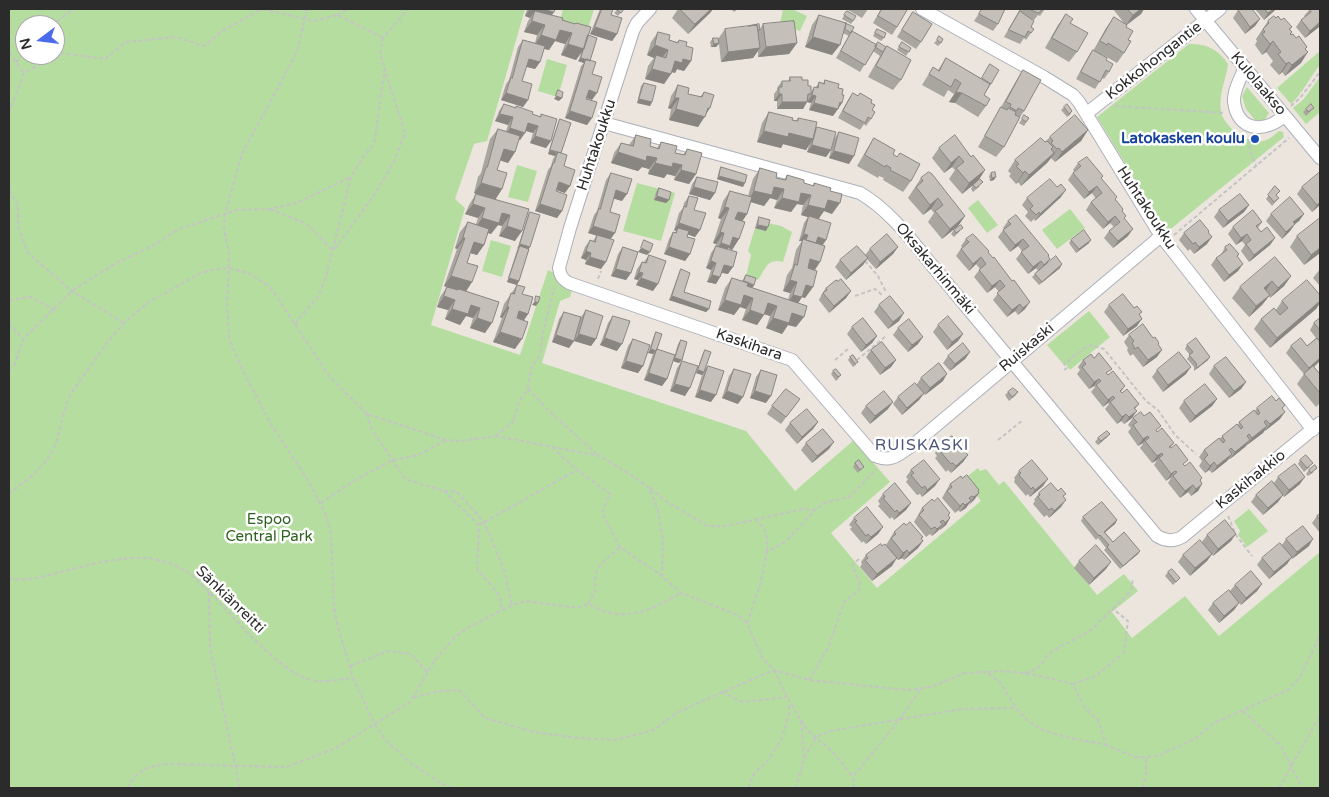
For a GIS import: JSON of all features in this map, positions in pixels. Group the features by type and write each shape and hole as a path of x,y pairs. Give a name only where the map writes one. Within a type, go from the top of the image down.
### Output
{"street":[{"name":"Huhtakoukku","path":"564,278 559,268 570,228 633,31 637,23 650,9"},
{"name":"Huhtakoukku","path":"922,9 1044,76 1092,109 1163,239 1317,427"},
{"name":"Kulolaakso","path":"1196,9 1244,68 1287,111 1297,130 1320,158"},
{"name":"Kokkohongantie","path":"1092,109 1220,9"},
{"path":"1244,68 1234,102 1243,120 1258,128 1271,126 1287,111"},
{"name":"Oksakarhinmäki","path":"604,123 860,193 870,198 896,222 1156,536 1168,540 1182,537"},
{"name":"Ruiskaski","path":"889,459 912,445 1163,239"},
{"name":"Kaskihara","path":"564,278 792,360 869,450 875,456 889,459"},
{"name":"Kaskihakkio","path":"1182,537 1317,427"}],"path":[{"path":"9,113 24,73 59,53 105,59 126,42 176,37 204,46 222,31 263,9 305,18 314,22 337,15 348,9"},
{"path":"307,9 297,52 242,154 225,214 224,230 229,268 227,301 229,338 243,371 272,426 308,480 327,517 331,534 334,608 353,678 375,725 385,739 409,762 438,782 452,788"},
{"path":"333,251 376,192 393,164 405,133 380,54 383,38 408,9"},
{"path":"337,15 383,38"},
{"path":"18,65 24,73"},
{"path":"295,324 319,294 333,251 351,178 374,144 385,68"},
{"path":"1287,111 1300,98 1320,72"},
{"path":"1092,109 1225,113"},
{"path":"1163,239 1297,130"},
{"path":"1249,139 1250,151 1256,165"},
{"path":"9,370 15,364 23,339 55,310 72,291 116,263 154,245 179,229 237,210 268,209 294,204 351,178"},
{"path":"9,190 18,206 18,227 28,253 72,291 124,323"},
{"path":"268,209 307,224 333,251"},
{"path":"861,256 878,276 886,292"},
{"path":"9,494 33,475 46,460 56,444 66,405 72,392 107,342 124,323 149,302 201,273 229,268 251,274 271,288 329,376 367,414 446,440 460,441 496,436 600,456"},
{"path":"496,436 513,422 519,401 528,389 531,368 540,356 543,332 564,278"},
{"path":"855,296 875,289 882,295"},
{"path":"9,300 31,297 55,310"},
{"path":"9,323 23,339"},
{"path":"857,360 886,336"},
{"path":"1064,370 1067,368 1064,364 1083,349 1091,345 1104,349 1146,401 1158,410 1175,435 1196,454"},
{"path":"834,360 848,349"},
{"path":"528,389 540,403 600,456 649,488 666,502 707,526 725,526 803,509 815,510"},
{"path":"367,414 371,428 405,479 444,491 456,491 484,522 504,570 512,605"},
{"path":"998,440 1023,420"},
{"path":"320,503 355,480 393,460 420,455 446,440"},
{"path":"9,447 9,467"},
{"path":"552,447 577,470 610,494 602,512 620,547 662,576 681,594 738,615 747,623 762,657 774,670 789,701 801,720 808,730 833,752 853,777 854,788"},
{"path":"767,552 785,542 824,503 849,497 889,459"},
{"path":"479,525 577,470"},
{"path":"649,488 658,510 663,540 662,576"},
{"path":"444,491 479,525 477,569 500,596 502,610"},
{"path":"1225,512 1236,535 1252,556"},
{"path":"747,623 760,585 768,539 762,526 755,519"},
{"path":"128,788 134,777 148,767 166,764 286,767 336,748 410,702 435,660 455,637 469,626 512,605 525,601 578,608 588,604 596,590 594,578 599,565 620,547"},
{"name":"Sänkiänreitti","path":"9,578 18,580 35,579 112,560 148,559 165,562 180,568 209,592 270,656 295,674 309,680 324,681 353,678"},
{"path":"809,680 829,646 844,602 859,590 860,584 853,567 853,564 859,559"},
{"path":"1024,674 1040,666 1046,656 1052,651 1090,631 1131,591 1133,578"},
{"path":"209,592 210,648 240,788"},
{"path":"588,604 608,613 634,614 657,606 681,594"},
{"path":"414,697 440,691 459,690 485,718 534,732 578,738 614,740 654,730 675,714 774,670 809,680 907,690 932,687 966,673 1001,670 1038,675 1073,684 1096,676 1124,652 1128,620 1112,609"},
{"path":"986,672 1000,682 1016,708 1028,721 1040,729 1066,738 1106,745 1135,757 1146,758 1158,756 1196,738 1214,723 1288,690 1300,677 1320,636"},
{"path":"350,666 388,651 411,654 428,672"},
{"path":"1073,684 1085,708 1098,720 1106,745"},
{"path":"853,777 899,720 921,689"},
{"path":"721,692 742,702 787,697"},
{"path":"748,788 755,772 767,762 782,738 790,714 789,701"},
{"path":"796,788 804,759 816,737 830,731 962,708 1016,708"},
{"path":"1243,711 1281,746 1302,788"},
{"path":"1279,788 1320,718"},
{"path":"801,720 804,759"},
{"path":"1142,788 1146,775 1146,758"}],"green space":[{"name":"Espoo Central Park","path":"9,9 525,9 487,141 474,144 455,199 465,208 431,325 520,355 548,270 554,273 561,283 572,290 570,297 560,301 542,363 746,431 795,491 854,440 890,482 831,533 877,588 981,501 964,479 978,468 980,471 986,469 999,485 1004,481 1097,595 1124,574 1138,591 1112,612 1132,638 1185,596 1219,636 1320,552 1320,788 9,788"},
{"path":"563,9 594,9 588,29 560,21"},
{"path":"783,9 792,9 807,16 800,31 780,24"},
{"path":"1189,44 1212,48 1228,64 1222,89 1221,109 1222,115 1233,130 1251,140 1257,141 1263,141 1279,131 1283,132 1284,137 1167,232 1097,117"},
{"path":"1320,51 1320,65 1291,104 1277,88"},
{"path":"547,59 567,65 558,97 538,91"},
{"path":"1320,77 1320,112 1306,124 1293,108 1303,100"},
{"path":"1247,87 1269,113 1264,121 1255,120 1246,109 1242,96"},
{"path":"517,165 537,171 528,202 508,197"},
{"path":"637,183 675,193 661,241 623,231"},
{"path":"978,200 998,225 987,233 968,208"},
{"path":"1070,209 1085,228 1057,249 1042,230"},
{"path":"767,223 781,226 792,232 783,262 773,261 770,263 758,280 746,276 751,255 748,251 755,228 765,230"},
{"path":"491,240 511,246 502,277 482,271"},
{"path":"1089,311 1110,337 1070,370 1047,345"},
{"path":"1249,509 1268,531 1247,547 1238,535 1240,531 1234,521"}],"building":[{"path":"543,9 555,9 554,12"},
{"path":"602,9 613,9 611,15 622,18 617,34 595,27"},
{"path":"680,9 711,9 695,24"},
{"path":"882,9 907,10 897,27 878,16"},
{"path":"982,9 1005,9 998,24 979,14"},
{"path":"1029,9 1042,9 1039,13"},
{"path":"1128,9 1141,9 1133,15"},
{"path":"1252,9 1260,19 1250,27 1238,10"},
{"path":"1265,9 1274,9 1268,13"},
{"path":"1309,9 1320,9 1320,22 1310,31 1301,20 1311,12"},
{"path":"535,11 563,18 562,20 575,24 591,27 584,49 568,44 572,33 560,30 556,40 541,35 545,25 532,21"},
{"path":"847,11 856,16 853,21 844,15"},
{"path":"1020,11 1034,21 1031,27 1034,29 1031,33 1028,31 1025,37 1009,30"},
{"path":"913,12 932,24 921,42 902,30"},
{"path":"1066,14 1073,19 1070,23 1088,33 1077,52 1052,38"},
{"path":"819,15 846,23 840,45 813,37"},
{"path":"1274,16 1276,18 1278,16 1281,20 1284,18 1292,27 1289,29 1292,32 1290,34 1293,34 1296,38 1299,36 1307,47 1305,49 1308,52 1292,65 1289,62 1286,64 1278,54 1281,52 1273,41 1270,44 1262,34 1265,32 1263,29 1269,23 1268,21"},
{"path":"1114,17 1133,31 1128,40 1131,41 1124,53 1108,43 1107,45 1100,41"},
{"path":"794,21 797,43 766,47 763,24"},
{"path":"846,23 854,27 851,33 845,29"},
{"path":"757,25 760,48 728,52 725,29"},
{"path":"877,29 886,33 884,38 875,33"},
{"path":"852,31 877,45 865,65 841,51"},
{"path":"658,32 670,35 669,40 678,43 679,40 687,42 686,46 693,48 691,61 683,59 682,63 675,61 671,74 652,69 656,55 666,58 668,50 655,45"},
{"path":"588,35 597,38 590,61 581,58"},
{"path":"939,36 943,39 941,43 937,40"},
{"path":"713,38 718,38 719,43 714,44"},
{"path":"523,40 545,46 540,62 529,59 522,81 532,84 528,100 506,93"},
{"path":"878,42 886,47 883,52 875,47"},
{"path":"902,42 911,48 909,52 899,47"},
{"path":"887,46 911,60 901,80 876,66"},
{"path":"1093,50 1113,64 1109,72 1106,70 1100,82 1081,72"},
{"path":"946,58 990,84 984,95 990,99 986,106 962,93 956,92 961,83 955,79 951,87 929,74 933,67 939,71"},
{"path":"586,59 596,62 592,74 602,77 597,93 589,90 586,99 597,102 592,118 570,111"},
{"path":"990,64 999,70 991,84 982,78"},
{"path":"1023,70 1041,80 1024,111 1018,108 1017,111 1010,107 1011,104 1006,102"},
{"path":"790,77 802,77 802,80 808,80 808,86 811,86 811,94 808,94 807,102 782,102 782,94 779,94 779,87 782,87 782,81 790,81"},
{"path":"825,80 839,84 838,88 843,89 842,103 840,102 838,109 814,103 816,96 812,95 814,87 818,88 819,82 824,84"},
{"path":"644,83 656,86 652,102 639,99"},
{"path":"678,85 689,88 688,94 702,97 704,92 714,95 705,117 676,109 679,98 675,98"},
{"path":"558,90 563,92 562,98 556,96"},
{"path":"853,93 858,96 860,93 872,100 871,103 875,105 872,110 875,112 871,119 868,117 865,123 843,111"},
{"path":"504,104 516,108 516,106 541,117 541,114 557,119 551,141 535,136 538,126 528,123 525,133 510,128 513,117 500,114"},
{"path":"1067,104 1072,111 1069,114 1064,107"},
{"path":"1311,104 1314,108 1308,112 1306,109"},
{"path":"1001,107 1016,112 1015,115 1020,117 1004,147 985,136"},
{"path":"769,112 793,118 792,120 798,121 798,118 817,122 813,139 789,133 788,137 764,131"},
{"path":"1024,115 1029,118 1026,122 1022,119"},
{"path":"1075,115 1088,130 1062,152 1051,143 1053,141 1050,137"},
{"path":"560,119 571,123 561,153 550,150"},
{"path":"817,127 836,132 831,150 812,145"},
{"path":"498,129 520,136 515,152 504,149 497,170 507,173 502,189 481,183"},
{"path":"839,132 859,138 854,156 834,151"},
{"path":"636,135 651,139 650,146 659,149 661,142 677,146 675,153 685,155 687,149 702,153 696,174 681,170 682,165 673,163 672,167 655,163 657,158 647,156 646,161 618,152 621,143 633,146"},
{"path":"955,135 971,157 973,155 985,170 969,183 956,168 964,162 959,156 951,163 939,148"},
{"path":"1252,136 1260,138 1260,141 1251,139"},
{"path":"874,138 895,150 893,154 897,157 900,153 920,164 911,181 890,170 891,168 886,165 885,167 865,155"},
{"path":"1041,138 1053,147 1051,149 1054,153 1029,175 1025,171 1023,173 1016,166 1019,164 1015,160"},
{"path":"558,152 567,155 564,166 575,170 570,186 559,182 556,191 567,195 562,211 540,204"},
{"path":"1087,157 1117,197 1115,199 1126,216 1124,218 1133,229 1118,241 1109,231 1120,222 1115,216 1108,222 1091,202 1102,193 1097,186 1089,192 1073,173 1081,166 1078,163"},
{"path":"721,167 747,175 745,183 719,176"},
{"path":"760,168 777,173 776,178 786,180 787,175 804,180 804,183 814,186 814,183 831,188 830,191 842,194 840,203 828,200 825,209 808,205 811,195 801,193 799,202 782,198 784,189 774,187 772,195 754,191"},
{"path":"929,172 965,216 950,229 935,211 943,205 938,198 930,205 916,187 923,181 921,178"},
{"path":"995,172 996,177 992,178 991,173"},
{"path":"1320,172 1320,202 1317,205 1302,187"},
{"path":"611,173 632,179 627,194 616,190 610,212 620,215 615,233 593,226"},
{"path":"697,177 718,182 715,193 694,187"},
{"path":"980,179 983,182 976,188 973,185"},
{"path":"1050,179 1057,187 1061,184 1066,190 1040,214 1039,212 1036,215 1030,209 1033,206 1027,198"},
{"path":"1275,186 1280,191 1276,195 1279,198 1274,202 1268,195"},
{"path":"659,188 671,192 669,200 657,196"},
{"path":"730,191 752,197 747,214 738,212 735,219 745,222 739,239 733,237 730,246 721,243 724,233 720,232 729,208 725,207"},
{"path":"476,194 529,209 522,231 507,226 510,215 502,213 499,223 482,218 485,208 473,204"},
{"path":"1240,194 1249,205 1228,221 1219,210"},
{"path":"689,196 698,198 694,210 706,213 700,230 679,223"},
{"path":"1290,197 1304,214 1293,222 1295,224 1286,232 1271,214"},
{"path":"1253,210 1262,222 1256,226 1261,232 1267,227 1275,238 1254,255 1246,244 1251,240 1247,234 1241,238 1233,227"},
{"path":"530,212 540,215 530,247 520,244"},
{"path":"1016,215 1049,255 1050,259 1044,265 1041,261 1033,267 1021,252 1029,246 1023,239 1015,245 1003,230 1011,224 1008,221"},
{"path":"809,216 831,223 826,240 818,237 816,243 806,240 808,235 804,234"},
{"path":"759,217 770,220 768,227 758,225"},
{"path":"1320,218 1320,248 1311,255 1297,236"},
{"path":"1200,220 1212,237 1199,247 1195,242 1193,244 1184,233"},
{"path":"468,222 489,229 484,245 474,242 467,263 478,266 472,282 451,276 465,238 463,238"},
{"path":"961,225 963,228 956,233 954,230"},
{"path":"678,228 689,231 687,237 695,239 690,254 669,247 673,232 676,233"},
{"path":"1084,230 1091,240 1079,249 1071,240"},
{"path":"887,234 898,247 880,262 870,249"},
{"path":"973,234 1012,281 1014,280 1030,302 1023,308 1020,304 1012,310 997,293 1005,286 1000,280 992,286 979,270 986,264 981,257 973,264 961,249 969,242 966,239"},
{"path":"597,235 614,240 606,262 590,257 591,253 586,251 590,240 595,242"},
{"path":"803,239 825,246 820,262 810,259 808,268 817,271 813,287 806,285 802,297 793,295 797,282 790,280 795,264 797,265"},
{"path":"644,240 653,244 650,252 641,248"},
{"path":"1230,244 1239,254 1237,256 1243,264 1229,275 1216,258 1227,250 1225,247"},
{"path":"520,246 529,249 519,281 509,278"},
{"path":"716,246 737,252 733,267 724,265 720,277 712,275 716,263 711,261"},
{"path":"857,246 868,258 851,273 840,260"},
{"path":"623,247 638,252 631,273 616,269"},
{"path":"649,255 666,261 658,284 641,278 643,273 639,272 642,262 646,263"},
{"path":"1056,256 1062,264 1042,282 1035,274"},
{"path":"1275,257 1291,276 1278,288 1272,281 1264,288 1270,295 1256,306 1240,287"},
{"path":"681,269 690,273 684,292 711,301 709,309 672,296"},
{"path":"746,275 756,278 754,285 744,281"},
{"path":"732,278 748,283 747,286 807,306 804,317 792,313 789,323 773,318 777,306 768,303 764,315 750,310 753,298 744,295 741,305 725,300"},
{"path":"841,279 851,291 834,306 823,293 836,280"},
{"path":"1307,280 1320,295 1320,301 1277,338 1261,319 1274,308 1280,315 1288,308 1282,301"},
{"path":"517,285 525,287 522,294 533,297 528,314 519,311 517,318 528,322 522,339 500,332 509,307 507,307 511,293 514,294"},
{"path":"447,287 499,302 492,323 477,318 480,308 471,305 468,314 452,309 455,300 444,296"},
{"path":"1123,294 1134,308 1137,306 1142,312 1139,314 1142,319 1128,329 1109,305"},
{"path":"536,296 540,297 538,303 535,301"},
{"path":"890,296 904,313 893,322 879,305"},
{"path":"586,310 603,316 596,339 579,334"},
{"path":"564,312 581,317 574,341 556,335"},
{"path":"613,316 630,321 622,344 605,338"},
{"path":"948,316 963,334 952,342 938,325"},
{"path":"863,318 877,336 866,345 852,327"},
{"path":"1320,318 1320,330 1314,323"},
{"path":"909,319 923,337 912,345 898,328"},
{"path":"1143,324 1153,338 1155,337 1162,350 1148,360 1138,347 1135,349 1132,343 1134,341 1129,335"},
{"path":"656,332 662,334 656,351 651,349"},
{"path":"1196,338 1210,357 1197,368 1196,363 1189,355 1193,352 1187,345"},
{"path":"1301,338 1307,346 1317,338 1320,342 1320,358 1309,368 1291,346"},
{"path":"633,339 650,345 643,366 626,361"},
{"path":"681,340 687,342 682,360 675,358"},
{"path":"882,342 896,360 885,368 871,350"},
{"path":"963,343 970,352 955,364 948,356"},
{"path":"657,349 675,355 667,379 649,373"},
{"path":"705,350 711,352 704,372 698,370"},
{"path":"1179,352 1191,367 1168,385 1157,370"},
{"path":"1099,353 1112,369 1106,373 1108,375 1113,371 1125,386 1120,391 1122,393 1127,389 1139,404 1134,408 1137,411 1129,417 1126,414 1122,417 1110,402 1115,398 1113,396 1108,400 1096,385 1101,381 1099,379 1094,382 1082,367 1086,364 1083,360 1091,354 1094,358"},
{"path":"853,355 858,362 855,364 850,357"},
{"path":"1226,357 1246,382 1234,391 1214,366"},
{"path":"682,361 698,366 690,388 675,384"},
{"path":"939,363 947,374 930,388 921,378"},
{"path":"708,366 724,371 716,395 700,390"},
{"path":"1313,366 1320,374 1320,393 1304,374"},
{"path":"734,369 751,374 743,397 727,391"},
{"path":"836,369 841,375 838,377 833,371"},
{"path":"761,370 777,375 771,396 755,391"},
{"path":"915,383 924,393 907,408 898,397"},
{"path":"1205,384 1217,399 1195,416 1184,401"},
{"path":"1013,388 1018,392 1012,397 1008,392"},
{"path":"786,389 800,399 786,417 772,406"},
{"path":"884,391 893,402 875,416 866,406"},
{"path":"1272,396 1276,401 1279,398 1285,405 1282,408 1285,412 1270,424 1266,420 1264,422 1267,426 1252,438 1249,434 1247,436 1250,440 1235,452 1231,448 1229,450 1232,454 1217,466 1214,462 1210,466 1204,459 1208,455 1204,450 1219,438 1223,443 1225,441 1222,436 1237,424 1241,429 1243,427 1239,422 1254,410 1258,415 1260,413 1257,408"},
{"path":"807,409 818,422 802,437 790,423"},
{"path":"1141,412 1144,416 1150,412 1161,426 1156,430 1157,432 1162,428 1174,443 1169,447 1171,448 1176,444 1188,460 1183,464 1185,466 1190,462 1202,478 1200,480 1202,484 1196,489 1193,485 1185,491 1173,476 1177,472 1175,471 1171,474 1159,458 1163,455 1162,453 1157,456 1145,441 1149,438 1148,436 1143,439 1133,425 1137,422 1133,418"},
{"path":"823,429 834,442 817,456 806,443"},
{"path":"1107,431 1110,434 1101,441 1098,438"},
{"path":"952,436 968,455 956,466 953,463 951,464 940,451 942,449 939,446"},
{"path":"1306,455 1313,463 1307,468 1300,460"},
{"path":"859,460 864,467 860,470 855,463"},
{"path":"924,460 940,479 927,490 925,486 922,488 911,475 914,473 911,470"},
{"path":"1032,460 1048,479 1035,490 1033,487 1031,489 1019,475 1021,473 1019,471"},
{"path":"1295,464 1305,477 1289,490 1278,477"},
{"path":"1315,465 1317,468 1311,473 1309,470"},
{"path":"967,475 979,490 979,493 969,498 971,501 960,506 947,491 952,487 950,484 961,476 962,478"},
{"path":"1272,481 1283,495 1268,508 1256,495"},
{"path":"895,483 911,503 899,513 897,510 895,512 883,498 885,497 883,494"},
{"path":"1051,483 1058,491 1061,488 1066,494 1063,496 1066,500 1054,511 1052,508 1049,510 1038,497 1039,493"},
{"path":"938,498 950,513 948,515 950,518 945,523 943,520 940,522 943,524 937,529 935,527 931,529 919,515 924,510 922,508 932,499 934,501"},
{"path":"1102,502 1117,520 1104,532 1113,542 1124,532 1140,551 1123,566 1107,547 1109,545 1083,517"},
{"path":"867,507 883,527 871,537 868,534 866,536 854,518"},
{"path":"1225,520 1236,534 1218,549 1207,535"},
{"path":"910,522 923,537 921,538 923,541 909,553 907,550 903,553 891,538 896,534 894,532 904,523 906,525"},
{"path":"1303,526 1313,539 1297,552 1286,539"},
{"path":"1200,540 1212,554 1195,568 1183,555"},
{"path":"1280,543 1292,557 1274,572 1262,558"},
{"path":"881,544 882,546 885,544 897,558 877,574 865,560 868,558 866,555"},
{"path":"1096,545 1111,562 1094,578 1079,561"},
{"path":"1172,569 1180,578 1176,582 1168,572"},
{"path":"1251,571 1262,584 1246,598 1235,585"},
{"path":"1229,590 1239,603 1224,616 1213,603"}],"place":[{"name":"Latokasken koulu","path":"1255,139"}],"district":[{"name":"RUISKASKI","path":"922,446"}]}
